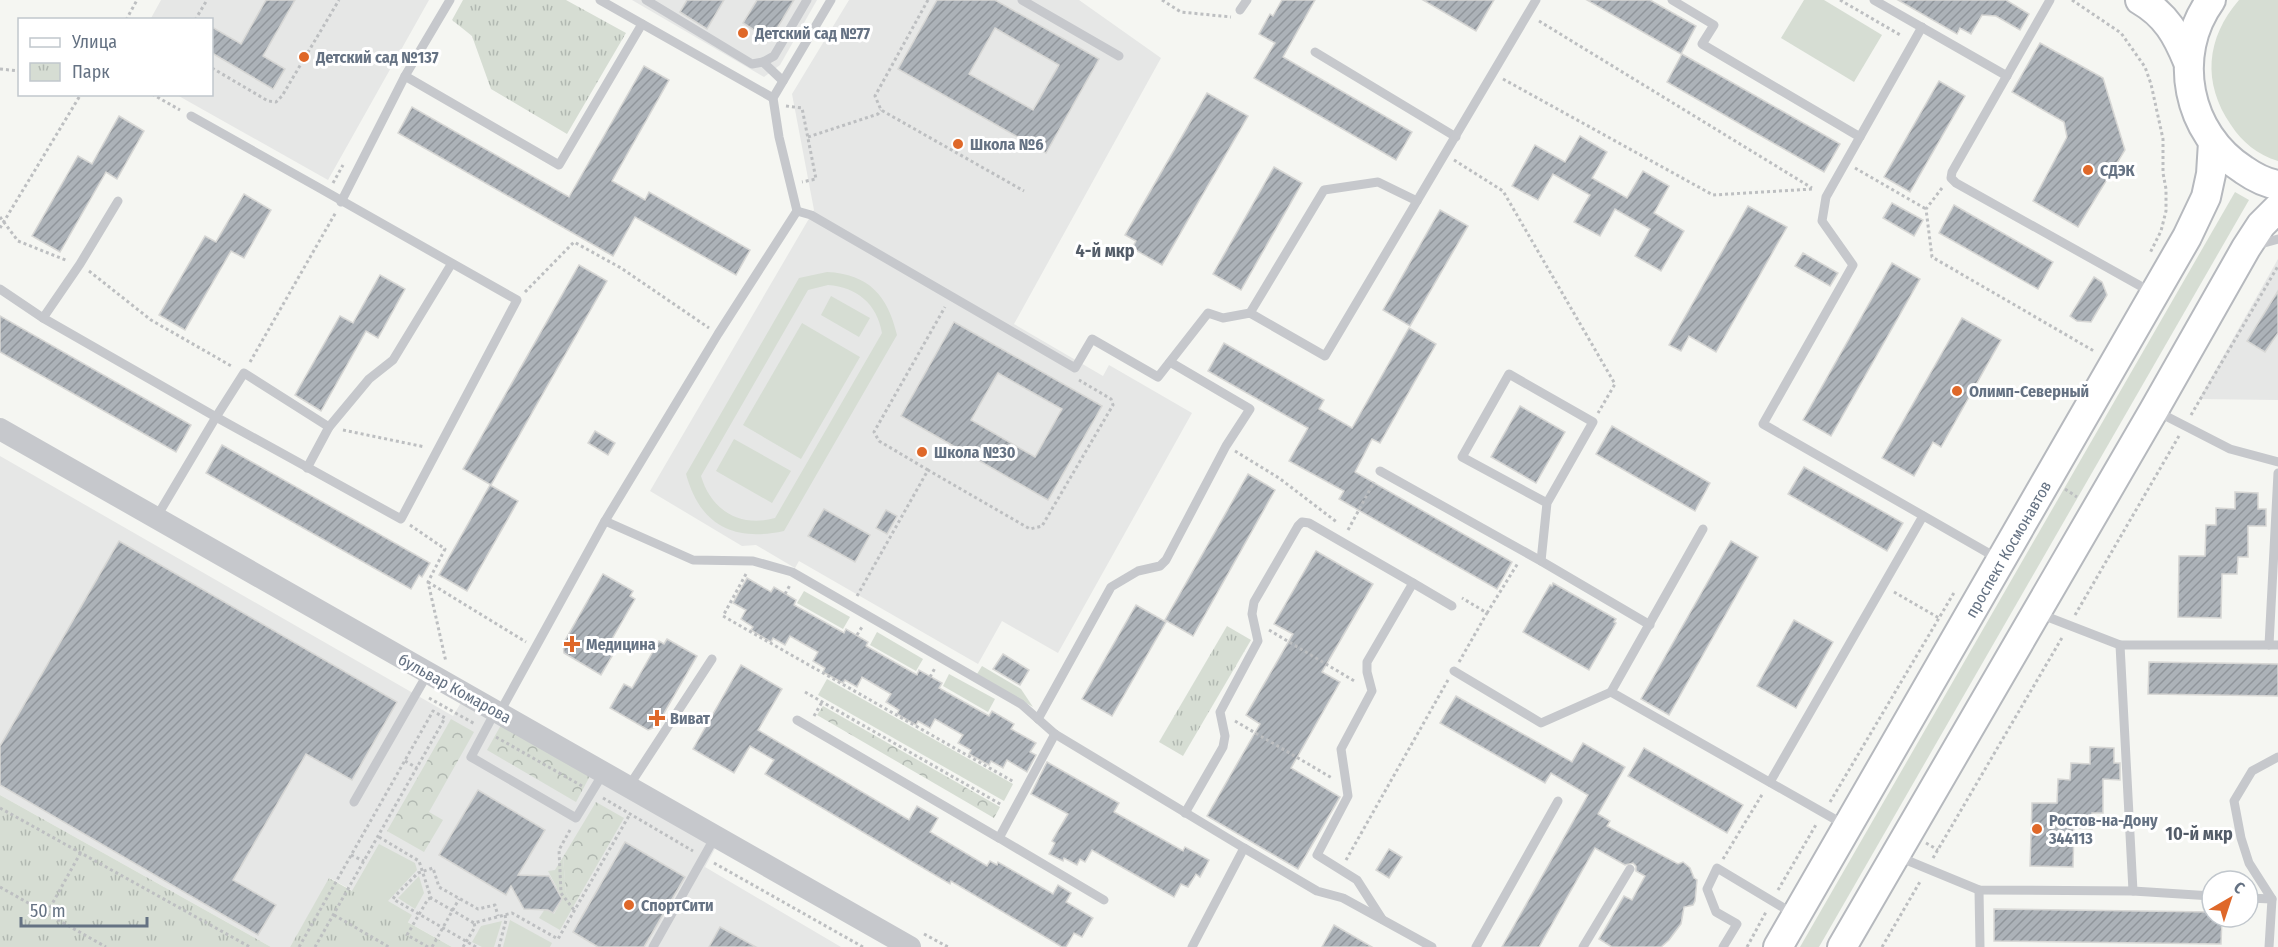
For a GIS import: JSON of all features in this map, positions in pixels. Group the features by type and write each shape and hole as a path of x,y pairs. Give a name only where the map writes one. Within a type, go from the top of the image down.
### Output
{"main road":[{"path":"2140,0 2159,14 2176,33 2188,62"},
{"path":"2211,0 2203,11 2193,36 2188,62 2189,84 2200,122 2212,142 2232,163 2252,176 2278,185"},
{"name":"проспект Космонавтов","path":"1778,947 1797,915 1842,809 2001,560 2048,479 2145,288 2206,197 2211,174 2212,142"},
{"path":"1842,947 2246,248 2261,225 2278,208"}],"street":[{"name":"бульвар Комарова","path":"0,429 156,518 437,668 498,711 910,947"}],"lane":[{"path":"341,202 405,76 450,0"},
{"path":"646,0 752,64 763,62 774,56 807,0"},
{"path":"604,772 576,818 471,757 535,648 605,521 718,334 797,211 779,137 773,98 831,0"},
{"path":"1022,0 1119,56"},
{"path":"1240,10 1246,0"},
{"path":"1672,0 1714,25 1702,44 1860,137"},
{"path":"1874,0 2007,76"},
{"path":"2050,0 1952,172 1952,178 1956,183 2145,288"},
{"path":"603,1 773,98"},
{"path":"797,211 811,215 1075,368 1092,339 1158,377 1208,314 1223,318 1250,313 1325,356 1456,137 1530,5"},
{"path":"405,76 559,165 642,24"},
{"path":"1922,27 1826,197 1822,221 1854,265 1763,424 2001,560"},
{"path":"1316,52 1456,137"},
{"path":"763,62 783,81"},
{"path":"0,289 43,318 401,519 517,300 191,116"},
{"path":"1250,313 1324,190 1378,182 1417,201"},
{"path":"43,318 80,264 118,201"},
{"path":"2246,248 2278,239"},
{"path":"307,468 329,428 369,379 393,360 453,263"},
{"path":"1038,719 1111,587 1138,571 1160,566 1166,560 1226,446 1250,409 1170,362"},
{"path":"156,518 244,373 329,428"},
{"path":"1541,561 1547,503 1593,422 1509,374 1462,457 1547,503"},
{"path":"2154,410 2230,449 2278,462"},
{"path":"1380,471 1650,625"},
{"path":"2036,612 2120,645 2274,645 2278,473"},
{"path":"1770,783 1923,516"},
{"path":"605,521 693,560 753,561 792,572 1021,704 1055,734 1185,813 1213,825 1244,848 1317,891 1342,898 1432,947"},
{"path":"1185,813 1223,747 1225,736 1220,712 1256,647 1258,635 1252,607 1254,602 1302,522 1309,523 1452,606"},
{"path":"1454,670 1541,723 1611,692 1703,529"},
{"path":"1382,919 1357,880 1317,855 1348,796 1341,749 1372,691 1367,662 1413,583"},
{"path":"2120,645 2133,891"},
{"path":"629,786 712,659"},
{"path":"354,802 437,668"},
{"path":"1611,692 1770,783 1842,809"},
{"path":"796,720 1104,900"},
{"path":"999,838 1055,734"},
{"path":"2269,947 2272,899 2249,863 2241,838 2234,801 2252,771 2278,757"},
{"path":"1476,947 1558,801"},
{"path":"653,947 716,836"},
{"path":"1902,845 1928,868 1979,890 2133,891 2200,895"},
{"path":"1192,947 1244,848"},
{"path":"1723,947 1737,924 1716,912 1707,889 1718,868 1797,915"},
{"path":"1583,947 1630,869"},
{"path":"1979,890 1980,947"},
{"path":"2260,898 2272,899"}],"path":[{"path":"127,18 137,0"},
{"path":"196,18 207,0"},
{"path":"213,69 268,101 276,102 282,96 339,0"},
{"path":"928,0 875,96 881,110 1024,191"},
{"path":"1162,0 1181,12 1236,18 1240,10"},
{"path":"1840,0 1914,43"},
{"path":"2072,0 2121,33 2145,67 2157,106 2163,139 2166,211 2145,288"},
{"path":"1530,5 1826,197"},
{"path":"0,69 18,71"},
{"path":"1493,73 1713,195 1813,189"},
{"path":"0,228 80,96"},
{"path":"156,96 191,116"},
{"path":"788,107 802,108 816,179 802,182"},
{"path":"808,137 878,114 881,110"},
{"path":"1445,155 1503,191 1615,384 1593,422"},
{"path":"1845,162 1926,209"},
{"path":"1952,178 1926,209 1932,257 2094,351 2089,361"},
{"path":"0,217 18,241 58,259 80,264 151,320 244,373 341,202"},
{"path":"517,300 574,242 621,268 718,334"},
{"path":"1882,947 2278,266"},
{"path":"951,296 874,432 879,441 1030,529 1042,526 1113,405 1111,399 1071,375 1075,368"},
{"path":"329,428 438,449"},
{"path":"1226,446 1279,478 1346,530"},
{"path":"852,606 928,470"},
{"path":"2048,479 2097,508"},
{"path":"401,519 445,549 428,582 437,668"},
{"path":"1487,613 1525,552"},
{"path":"753,561 723,616 1018,784"},
{"path":"428,582 535,648"},
{"path":"1882,586 1939,618"},
{"path":"1747,947 1772,901 1842,809 1956,589"},
{"path":"1254,622 1372,691"},
{"path":"1340,870 1454,670"},
{"path":"806,692 1006,807"},
{"path":"450,710 862,947"},
{"path":"299,947 433,711 445,718 315,947"},
{"path":"1220,712 1347,787"},
{"path":"405,761 417,768"},
{"path":"1718,868 1770,783"},
{"path":"0,808 250,947"},
{"path":"378,837 419,861 431,898 452,911 474,923 512,913 558,939 630,814"},
{"path":"574,910 561,894 559,850 576,818"},
{"path":"1902,845 1938,850"},
{"path":"47,913 81,852"},
{"path":"351,855 364,861"},
{"path":"476,947 393,900 418,873 433,868 439,887 478,909 495,905 498,916"},
{"path":"0,886 106,947"},
{"path":"431,898 428,899 407,935 430,947 459,898"},
{"path":"333,915 389,947"},
{"path":"499,947 506,920 505,915"},
{"path":"463,947 475,927 474,923"}],"shaded area":[{"name":"Детский сад №137","path":"161,0 429,0 328,180 179,96 213,96 213,18 151,18"},
{"name":"Детский сад №77","path":"632,0 817,0 780,65 764,77"},
{"name":"Школа №30","path":"849,0 1079,0 1161,58 1014,324 1103,376 1109,365 1192,413 1058,653 1002,621 978,664 799,561 795,568 756,545 742,546 650,491 814,210 792,94"},
{"path":"2278,259 2278,400 2199,399"},
{"path":"0,456 453,716 465,696 718,843 705,867 841,947 452,947 330,878 290,947 271,947 0,795"}],"green space":[{"path":"463,0 566,0 626,33 567,134 491,89 472,36 452,20"},
{"path":"1804,0 1824,0 1882,35 1854,82 1781,38"},
{"path":"2239,0 2278,0 2278,161 2257,151 2240,137 2231,125 2215,93 2212,77 2214,45 2228,15"},
{"path":"2235,192 2249,200 1819,947 1800,947"},
{"path":"827,272 854,277 865,283 882,298 897,335 784,531 749,534 734,531 721,526 700,506 686,474 799,278","holes":["828,285 857,293 864,299 876,314 882,333 775,518 750,520 729,514 712,498 701,476 808,290"]},
{"path":"831,296 870,318 859,337 821,315"},
{"path":"802,323 860,357 801,459 743,425"},
{"path":"734,439 791,471 772,503 716,471"},
{"path":"804,591 850,617 843,629 797,603"},
{"path":"1227,626 1251,640 1183,756 1159,742"},
{"path":"877,632 923,659 916,671 870,645"},
{"path":"982,666 1021,689 1033,707 977,674"},
{"path":"949,674 995,699 988,712 943,686"},
{"path":"827,679 1013,784 1004,801 818,695"},
{"path":"823,706 1000,807 994,818 817,715"},
{"path":"451,719 474,732 429,812 443,820 424,852 387,831"},
{"path":"501,725 590,776 576,802 487,750"},
{"path":"0,795 271,947 0,947"},
{"path":"596,802 624,818 573,907 566,893 563,857"},
{"path":"379,844 415,863 417,870 388,901 412,915 405,927 349,896"},
{"path":"563,857 566,893 573,907 560,930 539,918 545,909 554,914 562,900 553,894 557,888 548,871 555,870"},
{"path":"419,876 424,893 415,909 398,898"},
{"path":"329,878 452,947 290,947"},
{"path":"510,920 552,943 550,947 503,947"},
{"path":"502,921 494,947 482,947 472,942 481,926"}],"building":[{"path":"266,0 295,0 263,56 285,69 273,89 213,54 213,28 241,44"},
{"path":"687,0 724,0 707,29 680,12"},
{"path":"757,0 794,0 770,40 743,23"},
{"path":"937,0 995,0 1099,59 1046,153 898,69","holes":["995,28 1059,65 1033,110 969,74"]},
{"path":"1282,0 1315,0 1283,57 1412,132 1396,160 1254,78 1275,43 1259,34 1270,14 1273,16"},
{"path":"1423,0 1494,0 1476,31"},
{"path":"1587,0 1650,0 1696,26 1681,54"},
{"path":"1898,0 2006,0 2029,14 2020,30 1996,16 1982,15 1971,34 1960,28 1957,34"},
{"path":"2040,43 2103,78 2125,150 2078,227 2033,201 2067,137 2064,122 2012,92"},
{"path":"1682,54 1840,144 1824,172 1667,82"},
{"path":"644,66 669,80 612,181 645,200 649,192 750,250 736,275 635,217 613,256 398,133 412,107 569,197"},
{"path":"1939,81 1965,96 1910,192 1884,177"},
{"path":"1207,93 1248,116 1162,265 1132,248 1136,241 1125,235"},
{"path":"119,116 144,131 117,179 106,172 60,252 32,236 78,156 92,164"},
{"path":"1580,136 1607,152 1592,178 1627,198 1643,171 1669,186 1654,213 1684,231 1661,271 1635,256 1650,229 1615,209 1600,236 1574,222 1590,195 1553,174 1538,200 1512,186 1535,145 1565,162"},
{"path":"1274,167 1302,183 1241,290 1213,274"},
{"path":"244,194 271,210 244,258 231,251 185,330 159,315 205,236 216,242"},
{"path":"1892,203 1923,220 1914,236 1883,218"},
{"path":"1954,205 2053,262 2038,289 1939,233"},
{"path":"1748,206 1787,227 1716,352 1689,336 1681,351 1669,345"},
{"path":"1440,210 1468,226 1410,326 1383,310"},
{"path":"1803,253 1838,273 1830,286 1795,266"},
{"path":"1892,263 1920,279 1831,436 1803,420"},
{"path":"579,265 607,281 491,485 463,469"},
{"path":"380,275 405,289 378,338 366,331 321,411 295,395 340,316 353,323"},
{"path":"2094,277 2102,282 2107,295 2091,322 2077,321 2070,316"},
{"path":"2278,291 2278,333 2265,352 2247,341"},
{"path":"0,316 191,425 176,452 0,352"},
{"path":"1962,318 2001,340 1941,447 1933,442 1914,476 1882,458"},
{"path":"954,322 1102,406 1048,500 901,416","holes":["998,373 1062,409 1035,457 971,420"]},
{"path":"1409,328 1436,344 1380,443 1372,439 1355,472 1512,562 1497,589 1339,499 1344,491 1289,461 1308,428 1208,371 1224,343 1324,400 1319,409 1352,428"},
{"path":"1520,406 1565,432 1536,483 1491,457"},
{"path":"1612,426 1710,483 1695,511 1596,454"},
{"path":"595,431 615,443 608,455 588,443"},
{"path":"222,445 430,563 422,577 419,575 411,589 206,473"},
{"path":"1804,467 1903,523 1887,551 1788,494"},
{"path":"1248,474 1275,490 1193,636 1165,620"},
{"path":"490,485 518,501 467,591 439,575"},
{"path":"2235,492 2258,493 2258,509 2266,509 2266,526 2248,526 2248,557 2238,557 2237,574 2222,574 2221,618 2178,617 2179,556 2205,556 2206,525 2216,525 2216,508 2235,509"},
{"path":"824,509 870,535 855,562 808,536"},
{"path":"886,510 897,516 887,534 876,528"},
{"path":"119,541 397,702 352,780 306,754 233,880 276,905 258,935 0,785 0,746"},
{"path":"1731,541 1758,557 1669,715 1641,699"},
{"path":"1316,551 1373,584 1322,672 1340,682 1291,768 1340,797 1298,869 1207,816 1260,724 1246,715 1293,634 1274,624"},
{"path":"603,574 633,591 630,596 635,599 608,646 615,651 601,675 564,653 563,644"},
{"path":"747,578 771,592 774,587 796,600 794,605 844,633 846,629 868,642 866,646 917,675 919,670 942,683 939,688 989,716 992,711 1014,724 1011,729 1036,743 1030,752 1036,755 1027,772 1007,760 1003,768 991,761 989,765 969,754 971,750 958,743 963,735 935,719 930,728 918,721 916,725 897,714 899,710 886,702 891,694 862,677 857,687 845,680 843,683 823,672 825,668 813,661 818,652 790,636 785,645 773,638 771,642 751,630 753,627 741,619 746,610 733,603"},
{"path":"1553,583 1616,619 1614,622 1616,623 1589,670 1523,632"},
{"path":"1136,605 1166,622 1112,716 1082,699"},
{"path":"1794,620 1833,642 1796,708 1757,686"},
{"path":"667,639 697,656 656,727 648,730 610,708 624,684 632,688 659,641 664,644"},
{"path":"1003,654 1029,670 1020,685 993,669"},
{"path":"2149,662 2278,664 2278,696 2148,694"},
{"path":"741,665 782,689 758,730 909,820 917,806 938,818 930,832 987,866 990,861 997,865 998,862 1053,894 1058,885 1071,893 1066,902 1093,918 1082,937 1074,933 1066,947 1062,947 951,881 950,884 765,774 774,760 750,746 734,773 693,749"},
{"path":"1456,696 1572,762 1583,743 1625,767 1598,814 1610,821 1607,826 1678,864 1683,862 1690,868 1697,880 1693,905 1684,907 1681,924 1661,947 1612,947 1599,939 1624,896 1632,900 1645,876 1636,871 1633,863 1625,865 1595,848 1539,947 1502,947 1588,795 1551,773 1545,783 1440,723"},
{"path":"2090,747 2114,748 2114,763 2120,763 2120,780 2103,779 2103,813 2092,813 2092,829 2074,828 2073,867 2030,866 2032,803 2057,803 2058,779 2070,780 2071,763 2090,764"},
{"path":"1644,748 1743,805 1727,833 1628,776"},
{"path":"1047,762 1119,803 1114,812 1183,851 1185,847 1209,860 1200,877 1196,874 1188,887 1181,884 1174,897 1092,850 1085,862 1080,859 1077,865 1049,854 1055,843 1052,841 1068,814 1031,794"},
{"path":"478,790 545,830 518,875 549,876 562,899 553,913 548,910 524,909 511,886 506,895 439,855"},
{"name":"СпортСити","path":"625,842 685,877 644,947 598,947 573,932"},
{"path":"1389,849 1402,857 1389,878 1376,870"},
{"path":"1994,909 2200,912 2200,929 2222,929 2221,944 1994,941"},
{"path":"1334,925 1372,947 1322,947"},
{"path":"720,927 756,947 709,947"}],"place":[{"name":"Детский сад №77","path":"743,33"},
{"name":"Детский сад №137","path":"304,57"},
{"name":"Школа №6","path":"958,144"},
{"name":"СДЭК","path":"2088,170"},
{"name":"Олимп-Северный","path":"1957,391"},
{"name":"Школа №30","path":"922,452"},
{"name":"Медицина","path":"572,644"},
{"name":"Виват","path":"657,718"},
{"name":"Ростов-на-Дону 344113","path":"2037,829"},
{"name":"СпортСити","path":"629,905"}],"district":[{"name":"4-й мкр","path":"1105,251"},
{"name":"10-й мкр","path":"2199,834"}]}
